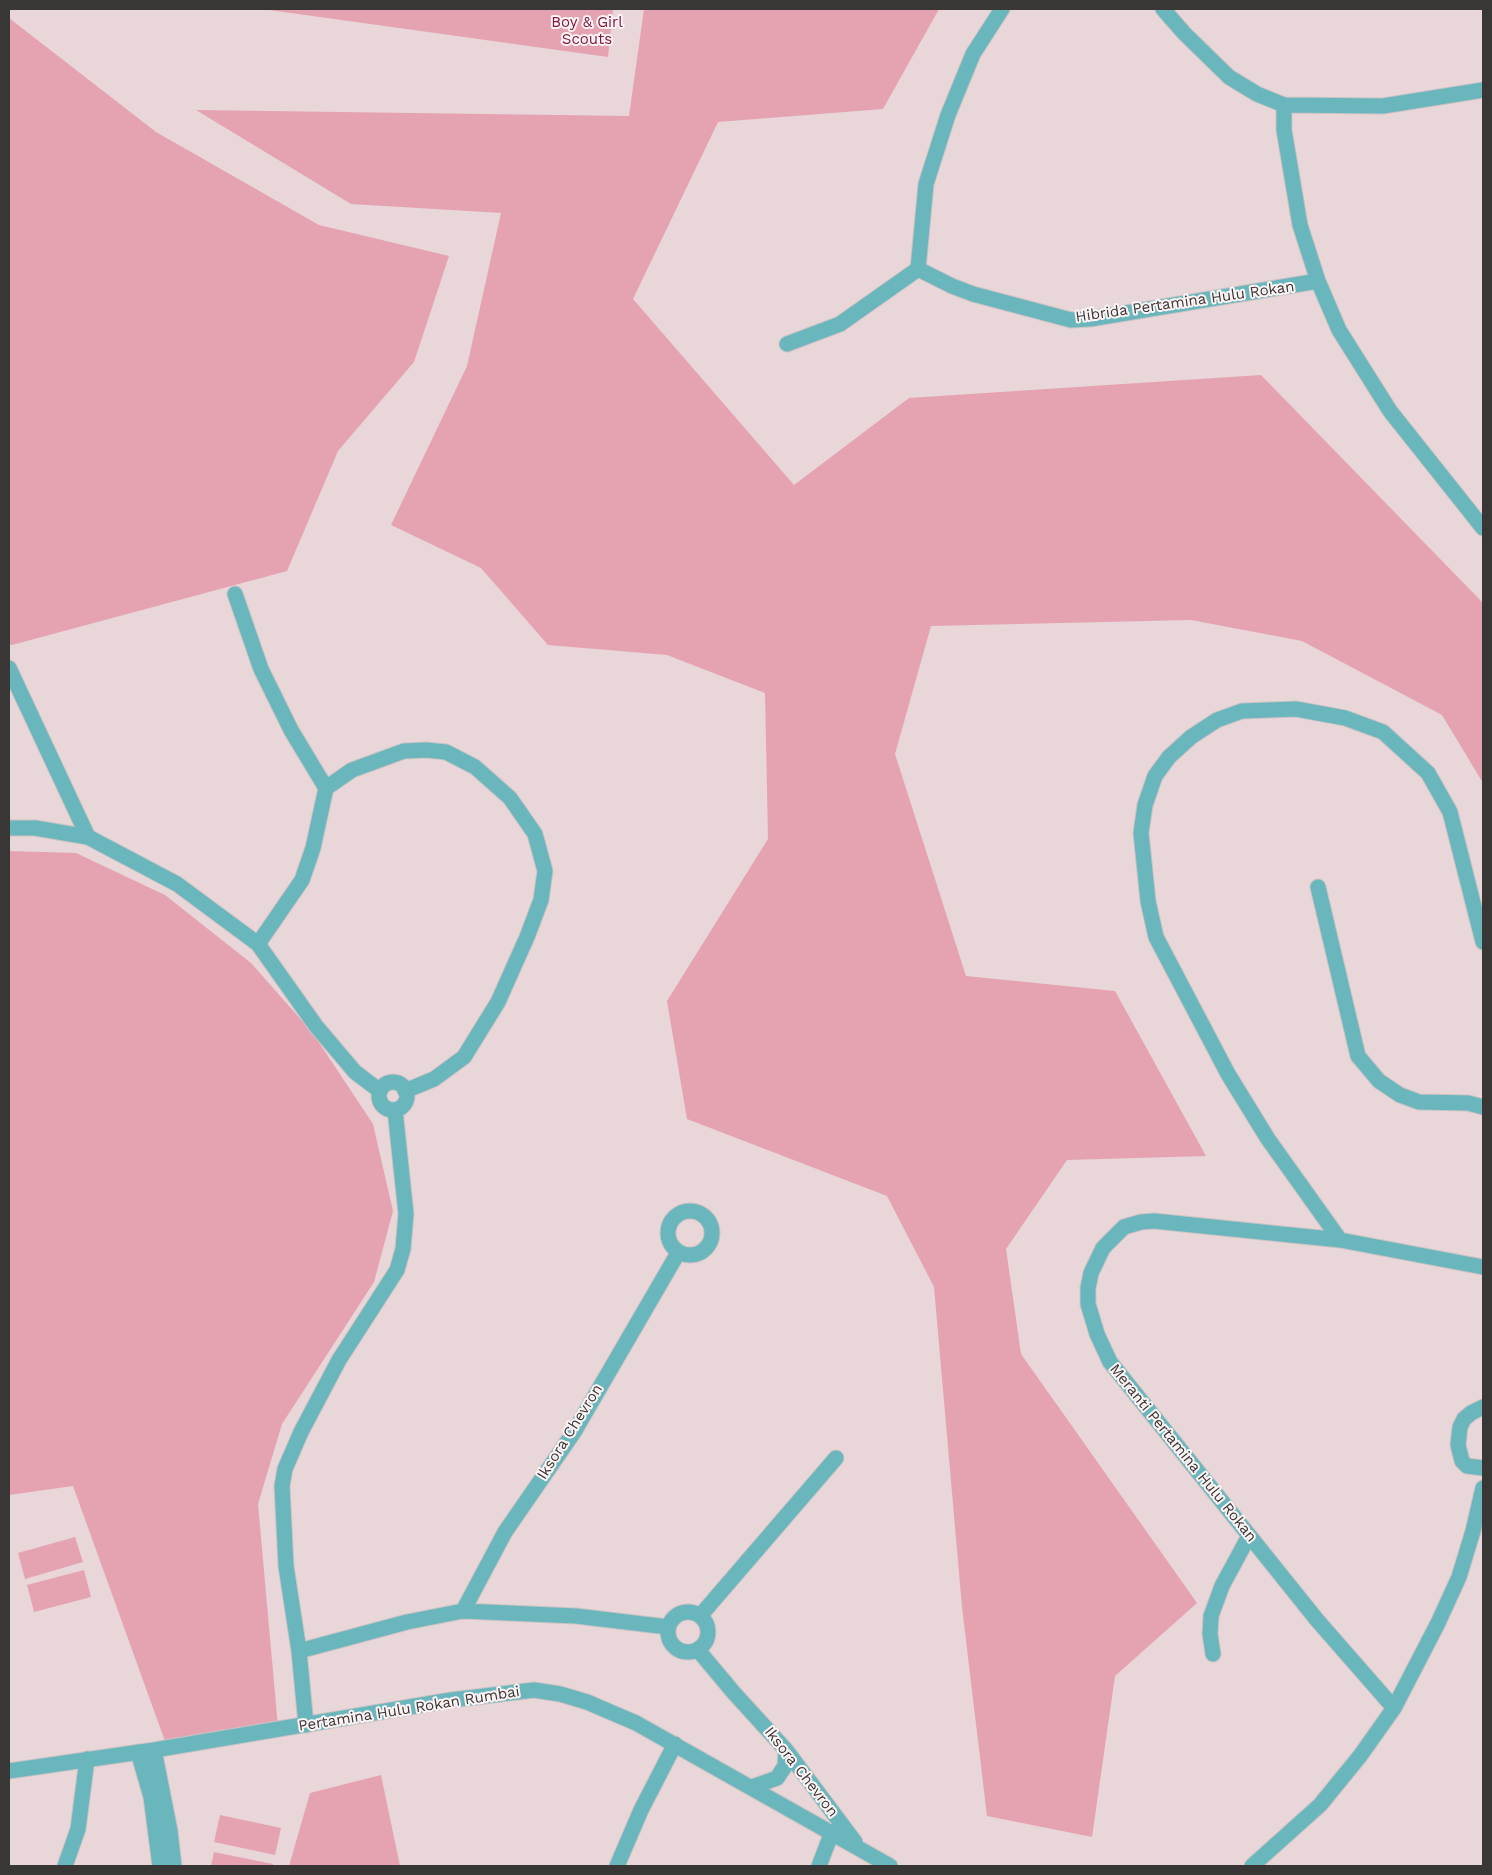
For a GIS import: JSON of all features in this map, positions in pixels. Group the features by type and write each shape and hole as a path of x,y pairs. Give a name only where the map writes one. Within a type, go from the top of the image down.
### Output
{"street":[{"path":"787,344 840,324 918,269 926,184 945,124 973,54 1002,9"},
{"path":"1163,9 1184,33 1229,77 1257,94 1284,106 1383,106 1483,90"},
{"path":"1284,106 1284,130 1300,225 1318,281 1339,330 1390,411 1483,528"},
{"name":"Hibrida Pertamina Hulu Rokan","path":"918,269 973,294 1071,320 1090,319 1318,281"},
{"path":"235,594 261,668 291,730 326,788 314,848 302,880 258,944"},
{"path":"9,668 88,837"},
{"path":"1340,1240 1268,1139 1228,1074 1156,936 1148,901 1141,833 1145,805 1156,776 1169,757 1191,737 1217,720 1242,711 1296,708 1345,718 1383,732 1428,773 1450,812 1483,942"},
{"path":"326,788 352,770 404,751 426,750 446,752 475,767 510,798 535,834 545,871 541,900 527,937 498,1002 464,1057 434,1079 405,1090"},
{"path":"9,828 36,828 88,837 177,884 258,944 316,1026 355,1072 380,1091 382,1105 395,1110"},
{"path":"1318,887 1358,1056 1379,1081 1400,1095 1419,1102 1468,1103 1483,1107"},
{"path":"380,1091 387,1084 393,1082 398,1083 405,1090 405,1103 395,1110"},
{"path":"306,1725 299,1651 286,1566 281,1500 285,1469 339,1360 396,1270 403,1249 406,1214 395,1110"},
{"name":"Meranti Pertamina Hulu Rokan","path":"1394,1708 1316,1620 1110,1362 1097,1334 1088,1304 1088,1288 1091,1273 1096,1259 1112,1238 1124,1227 1141,1222 1246,1229 1340,1240 1483,1267"},
{"name":"Iksora Chevron","path":"463,1612 505,1532 574,1432 678,1253"},
{"path":"1483,1407 1464,1419 1460,1427 1458,1445 1462,1461 1466,1466 1483,1468"},
{"path":"700,1616 836,1458"},
{"path":"1252,1866 1320,1805 1360,1756 1394,1708 1438,1623 1459,1577 1473,1531 1483,1488"},
{"path":"1213,1654 1210,1634 1211,1616 1222,1586 1249,1536"},
{"path":"299,1651 407,1622 463,1612 576,1616 668,1627"},
{"path":"691,1612 700,1616 708,1630 704,1645 698,1650 689,1653 680,1651 672,1645 668,1637 668,1627 673,1618 681,1613 691,1612"},
{"name":"Iksora Chevron","path":"698,1650 786,1750 861,1850"},
{"name":"Pertamina Hulu Rokan Rumbai","path":"9,1771 154,1750 451,1700 534,1690 560,1694 588,1702 636,1723 890,1866"},
{"path":"617,1866 641,1810 675,1744"},
{"path":"154,1750 170,1831 174,1866"},
{"path":"752,1787 777,1778 785,1766 786,1750"},
{"path":"138,1752 151,1797 160,1866"},
{"path":"65,1866 78,1828 87,1759"},
{"path":"819,1866 832,1832"}],"shaded area":[{"path":"9,9 1483,9 1483,1866 9,1866"}],"green space":[{"name":"Boy & Girl Scouts","path":"262,9 613,9 608,57"},
{"path":"644,9 939,9 883,109 718,122 633,299 794,485 909,398 1261,375 1483,603 1483,783 1442,715 1302,641 1191,620 931,626 895,754 966,976 1115,991 1206,1156 1067,1160 1006,1249 1021,1354 1197,1603 1115,1676 1092,1837 987,1816 962,1607 934,1287 887,1196 687,1119 667,1001 768,839 765,693 667,655 548,645 481,568 391,525 467,366 501,213 351,204 196,110 629,116"},
{"path":"9,18 156,132 319,225 449,256 414,362 338,451 287,571 12,645 9,644"},
{"path":"9,851 76,853 165,895 251,963 312,1032 373,1124 393,1211 374,1282 282,1424 258,1504 278,1727 166,1744 73,1486 9,1495"},
{"path":"75,1537 83,1562 25,1579 18,1553"},
{"path":"84,1570 91,1597 34,1612 27,1585"},
{"path":"381,1775 400,1866 289,1866 310,1793"},
{"path":"220,1815 281,1828 275,1855 214,1842"},
{"path":"214,1852 273,1864 273,1866 211,1866"}]}
